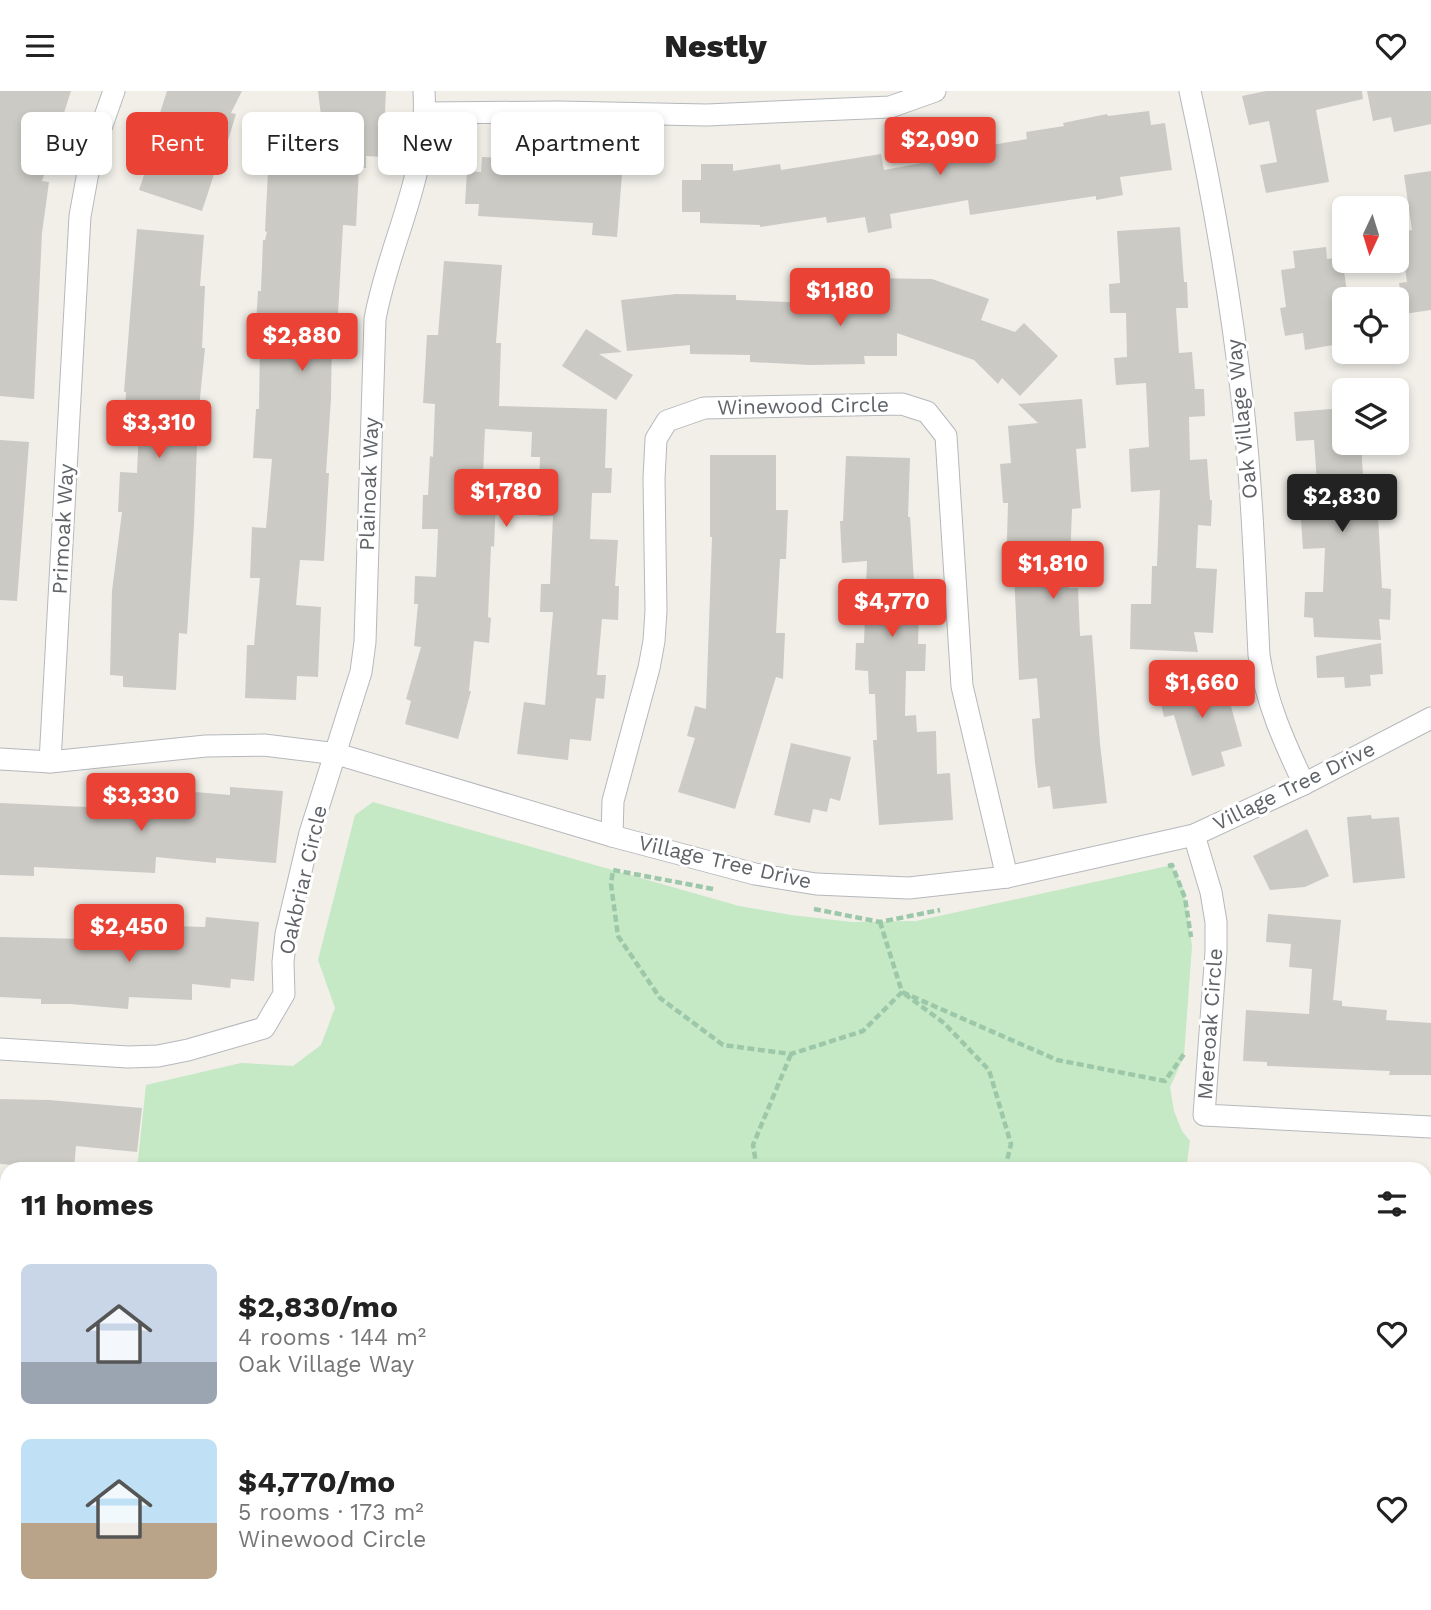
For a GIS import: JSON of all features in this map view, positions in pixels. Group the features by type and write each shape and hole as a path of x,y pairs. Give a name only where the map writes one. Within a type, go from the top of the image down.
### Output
{"street":[{"name":"Primoak Way","path":"50,762 80,216 92,156 114,91"},
{"name":"Plainoak Way","path":"424,91 425,112"},
{"path":"477,113 706,115 890,107 935,91"},
{"name":"Oak Village Way","path":"1190,91 1213,198 1242,395 1259,655 1264,683 1282,737 1304,784"},
{"name":"Plainoak Way","path":"337,754 361,672 365,642 375,320 380,292 418,175"},
{"name":"Winewood Circle","path":"612,836 613,801 654,641 656,611 653,479 656,439 667,421 704,408 902,404 927,412 946,436 962,686 1007,877"},
{"name":"Village Tree Drive","path":"0,759 50,762 206,746 264,745 337,754 612,836 755,874 816,884 908,888 1007,877 1194,835 1304,784 1431,718"},
{"name":"Oakbriar Circle","path":"0,1049 128,1057 158,1056 264,1028 284,994 286,934 310,833 337,754"},
{"name":"Mereoak Circle","path":"1194,835 1211,892 1216,922 1204,1115 1431,1127"}],"path":[{"path":"1159,868 1172,865 1185,898 1192,946"},
{"path":"720,891 613,870 611,884 618,936 660,998 723,1045 791,1054 863,1031 902,992"},
{"path":"813,909 880,922 946,909"},
{"path":"880,922 902,992 944,1023 989,1070 1011,1144 1007,1162"},
{"path":"902,992 1057,1060 1165,1081 1184,1056 1185,1043"},
{"path":"756,1162 753,1145 791,1054"}],"green space":[{"path":"373,802 739,906 852,922 916,921 1172,865 1184,890 1192,946 1184,1056 1170,1087 1174,1111 1182,1131 1190,1141 1187,1162 138,1162 146,1085 241,1063 293,1066 321,1045 335,1008 318,960 355,815"}],"building":[{"path":"0,91 71,91 64,112 21,112 21,175 44,175 42,181 49,182 42,233 34,399 0,396"},
{"path":"167,91 242,91 231,113 236,114 228,140 228,112 160,112"},
{"path":"318,91 386,91 385,112 378,112 378,157 366,156 364,168 364,112 321,112"},
{"path":"1266,91 1362,91 1363,99 1316,110 1329,182 1266,193 1260,165 1277,162 1269,121 1249,125 1242,96"},
{"path":"1367,91 1431,91 1431,124 1394,132 1391,117 1373,121"},
{"path":"1149,111 1151,125 1165,123 1172,170 1120,177 1123,195 1096,200 1096,196 970,215 968,200 890,214 892,228 868,233 865,217 827,223 826,217 760,227 700,223 700,212 682,212 682,180 701,180 701,164 733,164 733,171 780,164 781,170 881,154 884,170 922,163 920,147 958,140 957,133 983,129 986,146 1027,139 1026,132 1064,126 1063,123 1107,114"},
{"path":"482,157 491,157 491,175 622,175 617,237 592,235 593,223 478,216 479,204 465,204 467,175 477,175 477,172 481,172"},
{"path":"1431,171 1431,310 1409,313 1409,287 1400,287 1399,283 1407,282 1409,230 1412,230 1404,175"},
{"path":"144,175 214,175 202,211 139,190"},
{"path":"268,175 359,175 356,226 343,225 337,332 332,332 324,561 300,560 296,605 321,607 318,677 297,676 296,700 245,698 247,645 254,645 260,578 250,578 252,527 266,528 272,459 253,458 256,409 259,409 260,342 255,341"},
{"path":"1180,227 1188,308 1176,308 1179,353 1192,352 1195,389 1204,389 1205,416 1189,417 1190,460 1207,459 1212,500 1211,526 1198,525 1196,568 1217,569 1213,633 1194,632 1198,652 1130,649 1131,604 1151,604 1152,566 1157,566 1160,490 1131,492 1129,449 1149,447 1146,383 1116,385 1114,358 1127,357 1126,313 1110,313 1109,284 1120,283 1117,231"},
{"path":"137,229 204,235 200,286 205,286 202,348 205,348 198,418 187,634 179,633 176,690 123,687 123,676 110,675 112,591 122,512 118,512 120,472 137,473 139,429 124,428 124,392"},
{"path":"1326,247 1327,259 1332,258 1332,273 1344,273 1346,287 1332,287 1332,345 1305,350 1303,333 1285,336 1280,308 1286,307 1281,270 1295,268 1293,251"},
{"path":"444,261 502,265 496,343 501,343 499,406 607,409 605,468 612,468 611,493 592,493 590,539 618,540 615,586 619,586 618,620 602,619 597,675 606,675 604,699 596,698 591,741 570,739 568,760 517,754 524,702 545,705 553,612 540,612 541,584 550,584 553,516 538,516 540,457 531,457 532,432 485,429 482,498 496,499 494,547 491,546 489,643 474,641 471,691 458,739 405,724 411,701 406,699 421,647 414,646 418,604 414,604 415,576 436,577 438,529 422,529 423,495 428,495 430,456 433,457 435,404 423,403 427,335 438,335"},
{"path":"867,278 932,279 989,299 981,320 1015,332 1024,323 1058,356 1020,396 1002,378 998,384 974,360 897,333 897,356 864,356 865,364 750,362 750,355 690,354 690,345 627,351 621,300 676,294 736,295 736,300 814,303 867,300"},
{"path":"586,329 622,352 599,354 633,375 616,400 562,366"},
{"path":"1082,399 1086,448 1076,449 1081,508 1072,509 1069,588 1078,588 1080,636 1092,635 1107,803 1053,809 1050,786 1038,788 1032,719 1040,718 1037,678 1019,680 1014,573 1006,573 1008,503 1003,503 1000,464 1011,463 1008,426 1038,423 1018,404"},
{"path":"1332,409 1332,455 1362,455 1363,476 1367,475 1370,517 1378,516 1382,588 1391,589 1390,620 1379,619 1381,640 1314,637 1313,618 1304,617 1305,592 1323,592 1325,548 1303,549 1301,520 1309,520 1307,483 1317,483 1314,440 1296,441 1294,412"},
{"path":"0,440 29,442 17,601 0,600"},
{"path":"710,455 776,455 776,510 788,510 786,559 780,559 776,633 785,633 783,679 776,677 735,809 678,792 695,738 687,736 695,706 706,709 712,537"},
{"path":"846,456 910,458 908,517 914,582 920,582 918,644 926,644 925,671 906,671 905,716 916,715 917,732 936,731 937,774 950,773 953,820 879,825 873,740 877,740 875,694 869,694 868,671 855,670 856,643 864,643 867,561 842,563 840,521 843,521"},
{"path":"1381,643 1383,674 1370,675 1371,686 1345,688 1344,677 1317,678 1316,656"},
{"path":"1222,674 1242,746 1221,752 1225,766 1192,776 1174,715 1164,717 1157,685"},
{"path":"791,743 851,757 840,801 830,798 827,812 813,809 810,823 774,815"},
{"path":"230,787 283,791 276,863 216,858 216,863 156,857 155,873 34,867 34,876 0,875 0,803 108,808 108,803 170,806 172,790 230,795"},
{"path":"1371,815 1372,819 1399,817 1405,878 1353,883 1347,817"},
{"path":"1307,829 1329,876 1305,887 1270,890 1253,856"},
{"path":"1268,914 1341,920 1333,1000 1342,1001 1342,1006 1387,1010 1386,1020 1431,1023 1431,1075 1389,1075 1390,1071 1267,1066 1267,1062 1243,1061 1246,1010 1309,1014 1312,969 1289,967 1291,944 1266,942"},
{"path":"206,917 259,922 254,981 231,979 230,988 192,984 192,1000 129,997 128,1009 41,1004 41,999 0,997 0,937 83,939 84,933 144,939 144,925 205,927"},
{"path":"0,1099 49,1100 142,1108 137,1152 76,1146 75,1162 0,1162"}]}
